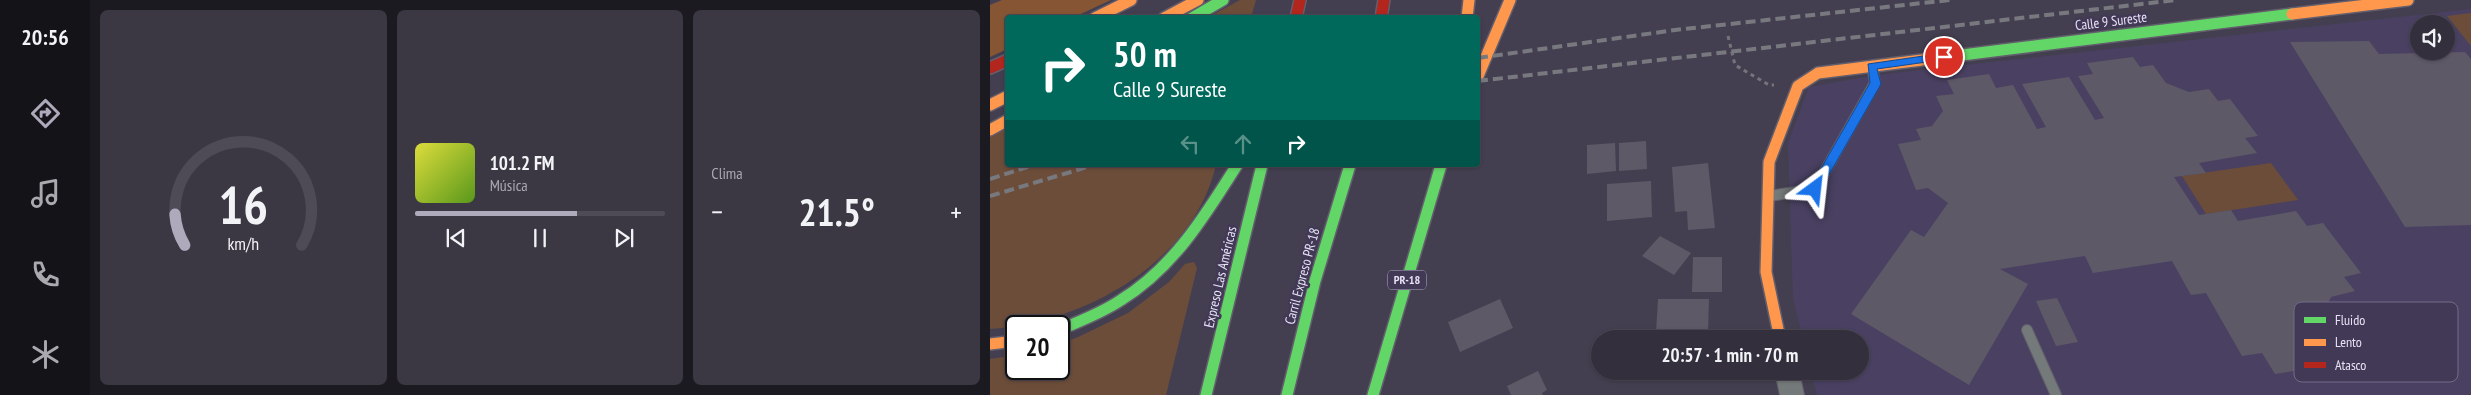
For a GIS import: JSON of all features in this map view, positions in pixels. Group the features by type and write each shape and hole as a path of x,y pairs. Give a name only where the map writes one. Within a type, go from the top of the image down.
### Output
{"main road":[{"path":"1101,15 1131,0"},
{"path":"1170,15 1198,0"},
{"path":"1197,15 1224,0"},
{"path":"1297,15 1300,0"},
{"path":"1382,15 1384,0"},
{"path":"1467,15 1468,0"},
{"path":"1492,44 1504,0"},
{"path":"1480,71 1510,0"},
{"name":"Calle 9 Sureste","path":"1798,86 1818,73 2343,4 2408,0"},
{"path":"990,68 1005,61"},
{"path":"1778,330 1766,272 1769,162 1798,86"},
{"path":"990,105 1005,98"},
{"path":"990,130 1005,122"},
{"path":"1070,326 1096,316 1125,300 1155,276 1183,248 1236,167"},
{"name":"Expreso Las Américas","path":"1206,395 1262,167"},
{"name":"Carril Expreso PR-18","path":"1287,395 1315,281 1349,167"},
{"name":"PR-18","path":"1374,395 1440,167"},
{"path":"990,344 1005,342"}],"street":[{"path":"1789,380 1792,395"}],"lane":[{"path":"1768,197 1815,189 1876,84 1872,66"},
{"path":"2027,330 2056,395"}],"path":[{"path":"1728,36 1735,65 1769,85 1798,86"}],"shaded area":[{"path":"1002,0 1111,0 1078,15 1005,15 1005,50 990,57 990,5"},
{"path":"1240,0 1256,0 1252,15 1212,15"},
{"path":"2471,9 2471,395 1817,395 1813,380 1869,380 1869,330 1801,330 1793,298 1788,143 1809,87 1876,75 2410,16 2410,60 2455,60 2455,15 2417,15"},
{"path":"2471,13 2471,46 2455,26 2455,15"},
{"path":"1005,126 1005,167 1215,167 1204,200 1184,231 1159,258 1130,282 1097,300 1062,315 1005,315 1005,327 990,329 990,136"},
{"path":"2271,163 2298,200 2206,214 2182,176"},
{"path":"1194,262 1197,268 1166,395 990,395 990,359 1005,357 1005,380 1070,380 1070,340 1128,313 1169,282 1185,264"}],"building":[{"path":"2369,41 2379,54 2410,53 2410,60 2455,60 2455,52 2465,52 2471,59 2471,225 2405,227 2290,42"},
{"path":"2133,57 2140,67 2153,65 2166,83 2189,92 2209,89 2218,101 2230,99 2258,136 2245,138 2257,153 2199,163 2206,173 2174,177 2199,215 2231,210 2238,221 2296,211 2307,226 2323,223 2361,273 2344,277 2355,291 2331,297 2328,302 2294,302 2294,371 2275,374 2262,353 2242,356 2206,293 2191,295 2172,261 2093,273 2085,256 2000,269 2028,284 1969,385 1851,314 1911,230 1924,237 1948,203 1928,188 1916,190 1898,144 1921,140 1916,129 1932,126 1943,111 1936,96 1954,94 1947,80 1989,74 1996,88 2013,85 2037,129 2046,127 2022,84 2069,77 2095,120 2104,118 2078,76 2093,74 2087,63"},
{"path":"1646,141 1647,169 1619,171 1619,143"},
{"path":"1615,143 1616,171 1587,174 1587,145"},
{"path":"1708,163 1715,228 1688,230 1687,211 1675,212 1672,167"},
{"path":"1651,181 1652,217 1607,221 1607,184"},
{"path":"1660,236 1691,253 1674,275 1642,256"},
{"path":"1693,257 1722,257 1722,292 1692,292"},
{"path":"2057,298 2078,342 2056,346 2036,301"},
{"path":"1500,299 1513,328 1460,352 1448,322"},
{"path":"1658,299 1709,299 1708,330 1656,330"},
{"path":"1538,371 1547,390 1542,393 1543,395 1511,395 1507,386"}],"railway":[{"path":"1480,58 1675,30 1950,0"},
{"path":"1480,81 2176,0"},
{"path":"990,179 1028,167"},
{"path":"990,196 1087,167"}],"traffic: fast":[{"path":"1197,15 1223,0"},
{"path":"1930,59 2292,14"},
{"path":"1070,325 1121,301 1165,266 1201,221 1236,167"},
{"path":"1206,395 1262,167"},
{"path":"1287,395 1315,281 1349,167"},
{"path":"1373,395 1440,167"}],"traffic: slow":[{"path":"1101,15 1131,0"},
{"path":"1170,15 1198,0"},
{"path":"1467,15 1469,0"},
{"path":"1480,71 1510,0"},
{"path":"2292,14 2408,0"},
{"path":"1778,330 1766,272 1769,162 1798,86 1818,73 1930,59"},
{"path":"990,105 1005,98"},
{"path":"990,130 1005,122"},
{"path":"990,344 1005,342"}],"traffic: jam":[{"path":"1297,15 1300,0"},
{"path":"1382,15 1384,0"},
{"path":"990,68 1005,61"}],"route":[{"path":"1815,189 1876,84 1872,66 1944,57"}]}
